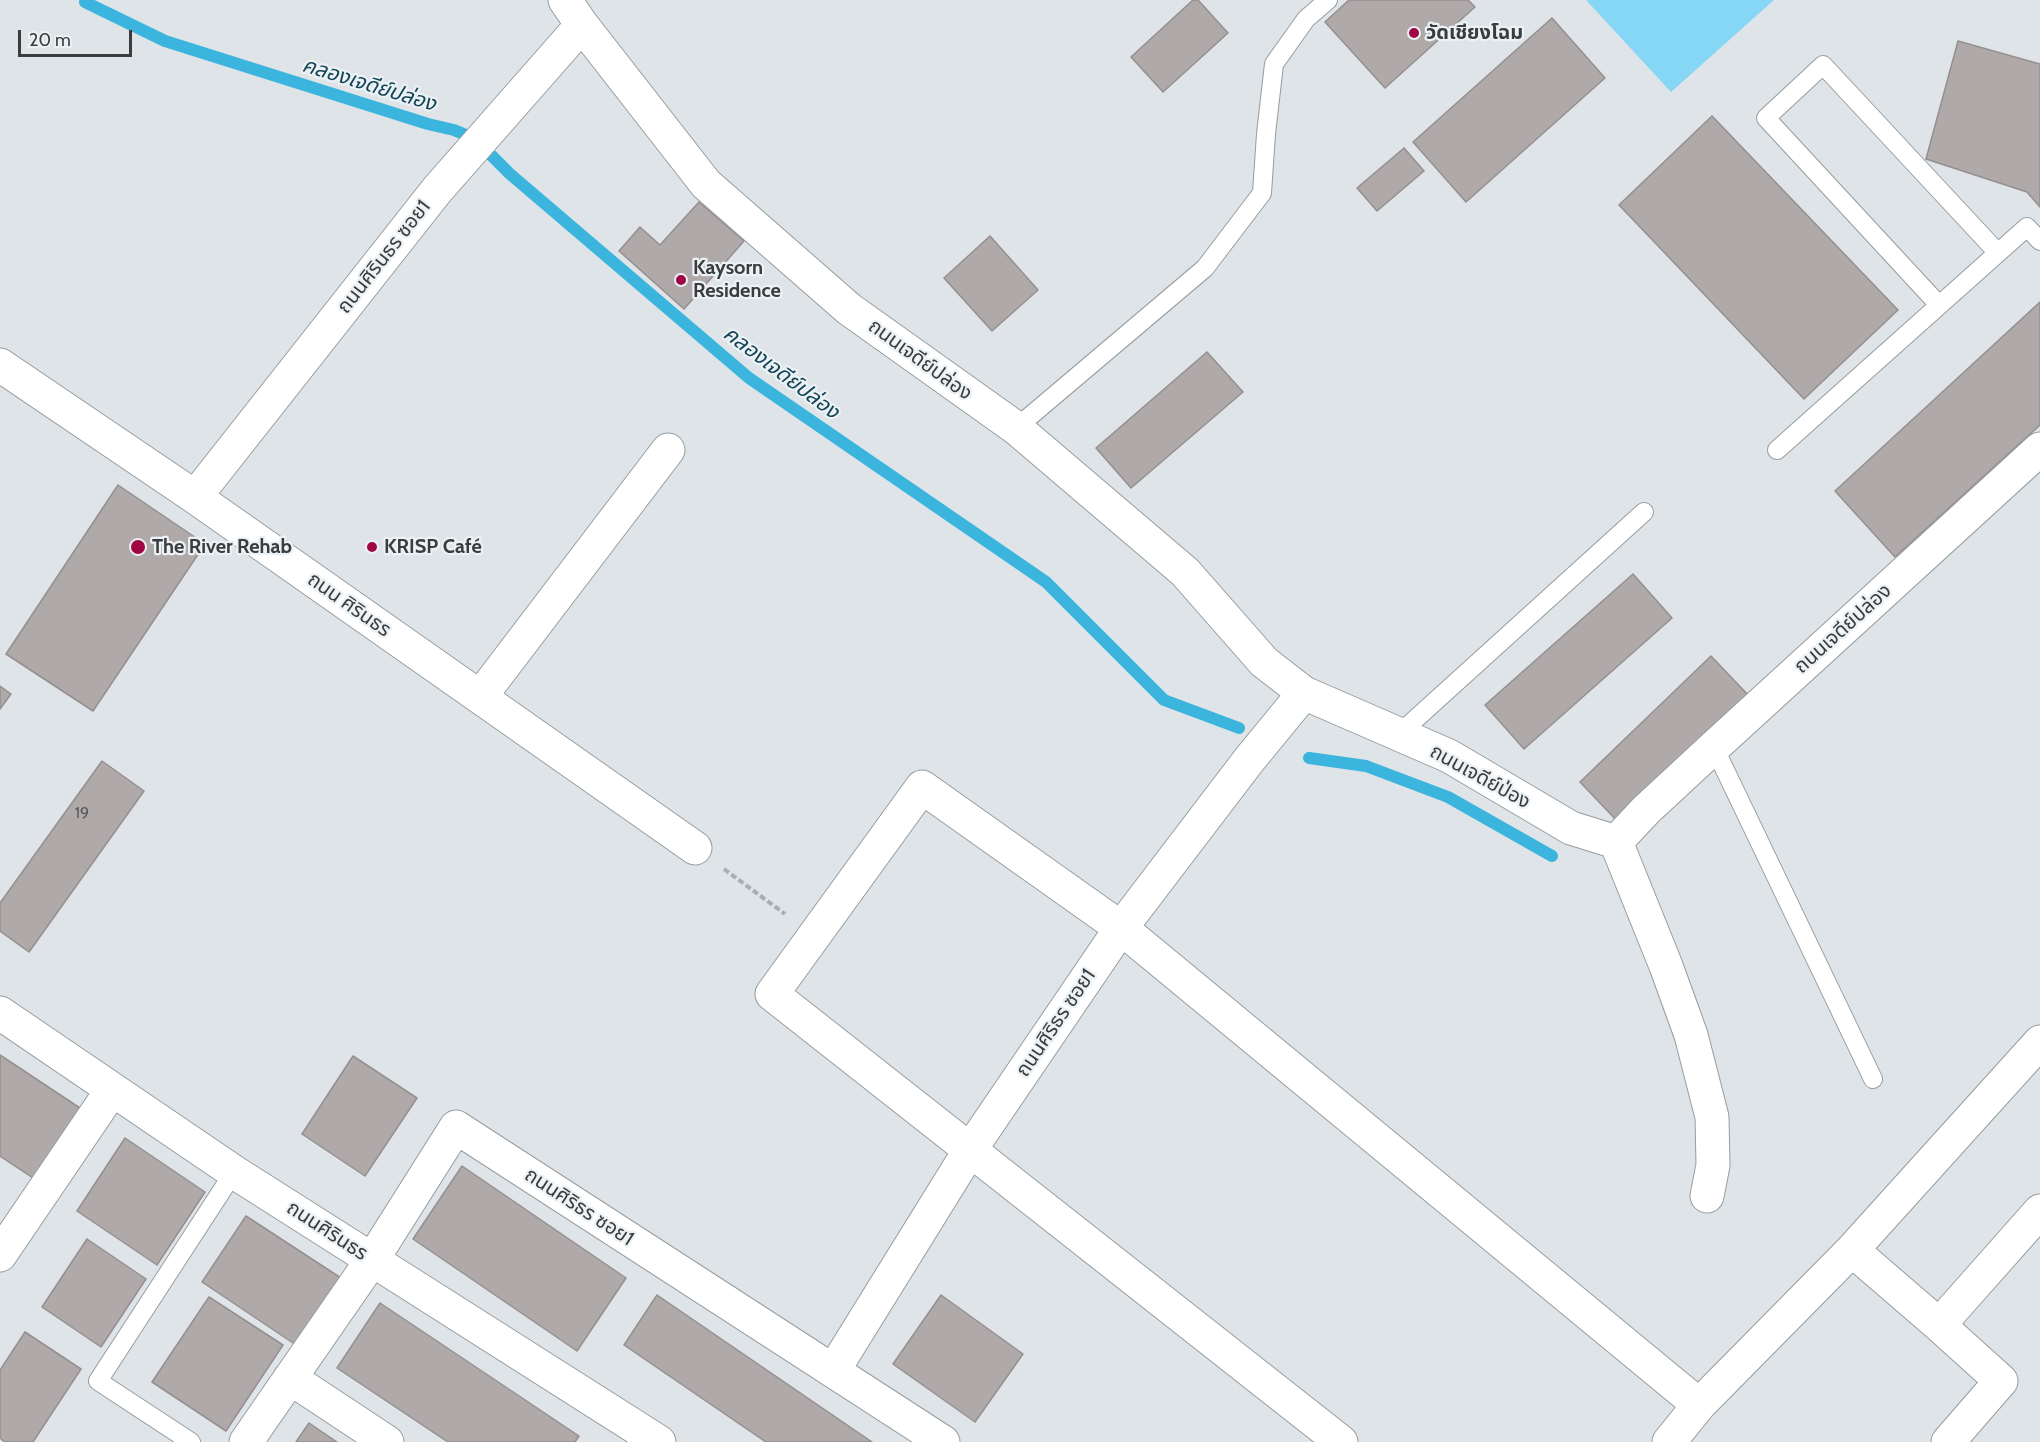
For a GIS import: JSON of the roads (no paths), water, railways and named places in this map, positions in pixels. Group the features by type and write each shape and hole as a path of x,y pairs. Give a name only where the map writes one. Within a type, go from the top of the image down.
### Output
{"street":[{"name":"ถนนเจดีย์ปล่อง","path":"573,12 706,184 849,309 1016,428 1185,572 1264,662 1304,693"},
{"name":"ถนนศิรินธร ซอย1","path":"195,497 461,162 495,123 573,12"},
{"name":"ถนน ศิรินธร","path":"0,365 195,497 695,848"},
{"name":"ถนนเจดีย์ปล่อง","path":"1616,842 1646,810 2040,449"},
{"path":"480,697 668,450"},
{"name":"ถนนเจดีย์ป่อง","path":"1304,693 1449,756 1571,828 1616,842"},
{"name":"ถนนศิริธร ซอย1","path":"833,1371 970,1150 1120,928 1249,760 1304,693"},
{"path":"1341,1442 772,994 922,787 1120,928 1699,1405"},
{"path":"1616,842 1691,1035 1712,1117 1713,1165 1707,1196"},
{"name":"ถนนศิรินธร","path":"0,1013 234,1172 659,1442"},
{"path":"1669,1442 1699,1405 1852,1250 2040,1042"},
{"path":"0,1255 112,1089"},
{"name":"ถนนศิริธร ซอย1","path":"372,1260 456,1127 943,1442"},
{"path":"1939,1325 2040,1211"},
{"path":"1852,1250 2001,1381 1948,1442"},
{"path":"246,1442 372,1260"},
{"path":"290,1378 387,1442"}],"lane":[{"path":"1016,428 1205,268 1262,193 1274,64 1306,19 1328,0"},
{"path":"1939,305 1766,118 1823,65 1998,253"},
{"path":"1777,450 2027,227 2040,241"},
{"path":"1400,734 1644,512"},
{"path":"1714,747 1873,1079"},
{"path":"191,1442 98,1381 234,1172"}],"waterway":[{"name":"คลองเจดีย์ปล่อง","path":"85,2 165,41 428,124 454,130 475,139 510,174 749,378 1046,582 1164,700 1239,728"},
{"path":"1309,758 1366,766 1448,797 1552,856"}],"place":[{"name":"วัดเชียงโฉม","path":"1414,33"},
{"name":"Kaysorn Residence","path":"681,280"},
{"name":"The River Rehab","path":"138,547"},
{"name":"KRISP Café","path":"372,547"}]}
